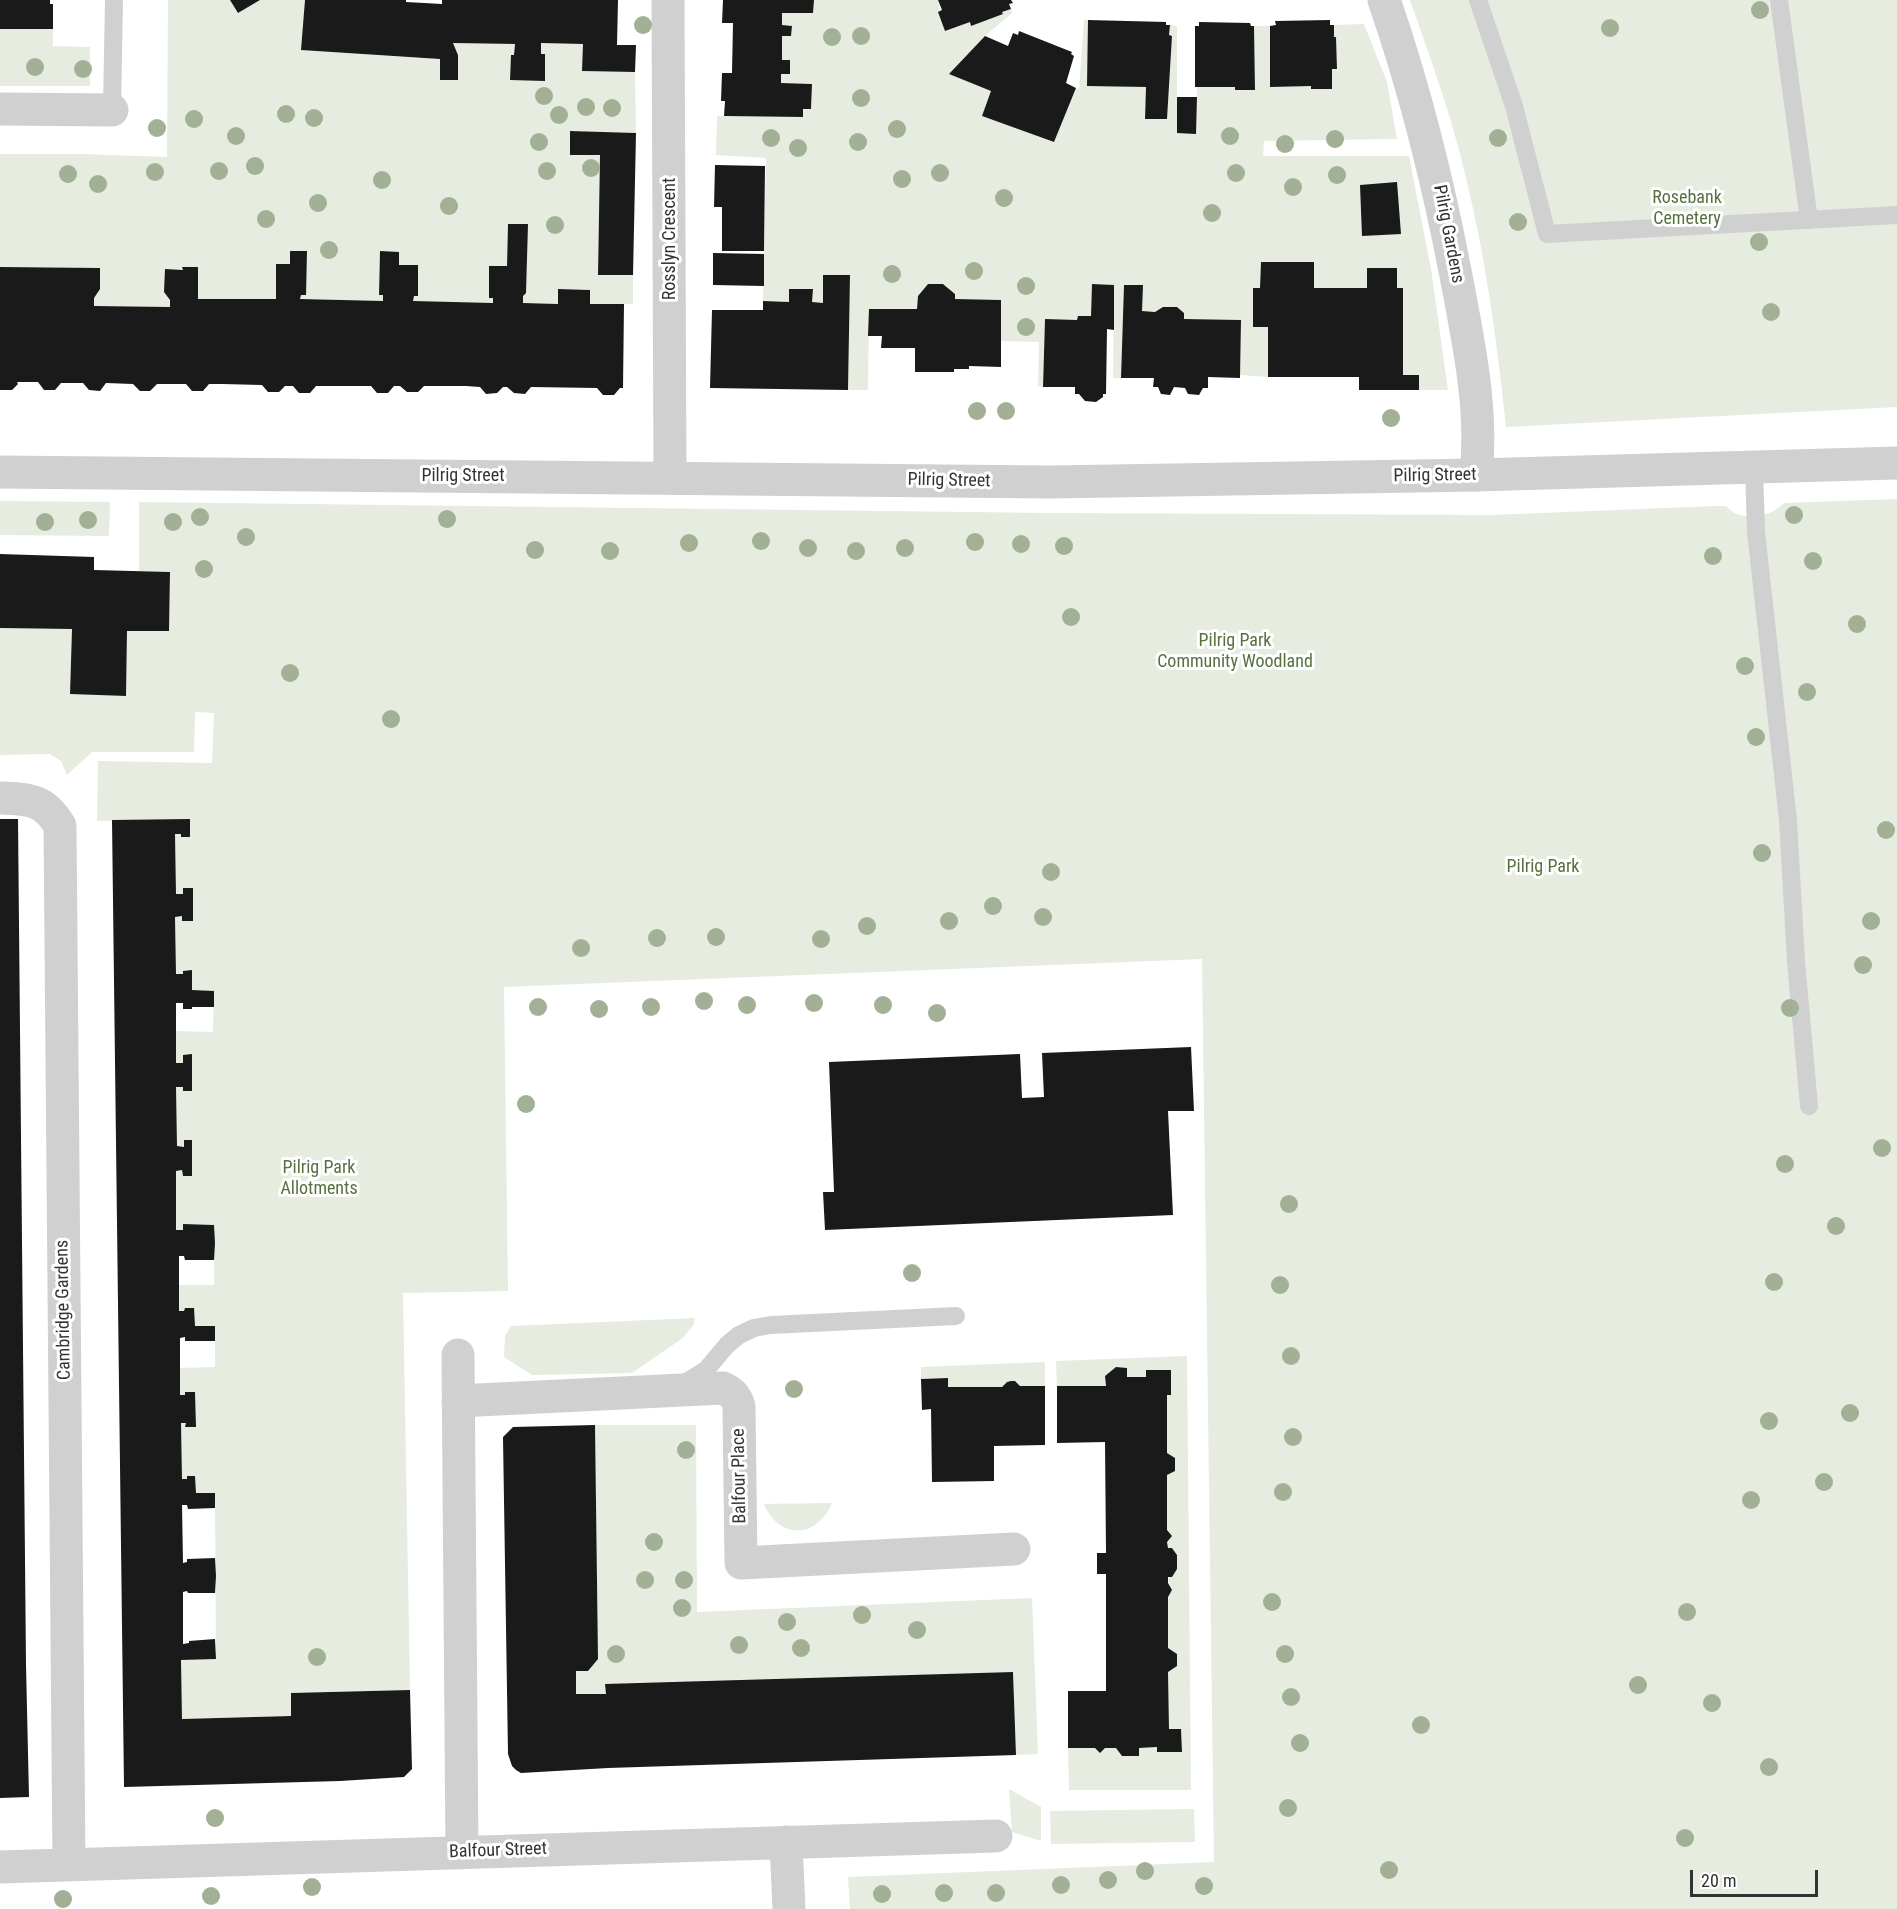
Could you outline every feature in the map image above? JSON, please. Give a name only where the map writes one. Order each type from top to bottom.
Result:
[{"type":"street","name":"Rosslyn Crescent","points":[[668,0],[670,477]]},
{"type":"street","name":"Pilrig Gardens","points":[[1384,0],[1401,47],[1434,167],[1448,235],[1473,376],[1479,445],[1476,475]]},
{"type":"street","points":[[0,109],[112,110]]},
{"type":"street","name":"Pilrig Street","points":[[0,472],[1051,482],[1476,475],[1897,463]]},
{"type":"street","name":"Cambridge Gardens","points":[[0,798],[22,799],[44,806],[52,813],[60,826],[69,1865]]},
{"type":"street","points":[[458,1355],[462,1852]]},
{"type":"street","name":"Balfour Place","points":[[458,1401],[723,1388],[731,1392],[738,1402],[741,1563],[1014,1549]]},
{"type":"street","name":"Balfour Street","points":[[0,1867],[996,1836]]},
{"type":"street","points":[[786,1842],[789,1909]]},
{"type":"lane","points":[[112,110],[114,0]]},
{"type":"lane","points":[[1478,0],[1514,106],[1547,234],[1897,215]]},
{"type":"lane","points":[[1779,0],[1809,220]]},
{"type":"lane","points":[[1754,467],[1756,532],[1788,820],[1796,961],[1809,1106]]},
{"type":"lane","points":[[663,1391],[693,1380],[706,1370],[726,1345],[739,1335],[754,1328],[771,1325],[956,1316]]},
{"type":"green space","points":[[168,0],[230,0],[238,13],[260,0],[305,0],[302,50],[440,59],[458,80],[458,55],[453,43],[515,44],[514,55],[511,55],[510,80],[545,80],[545,55],[541,54],[541,43],[583,44],[583,71],[635,72],[636,133],[571,131],[570,154],[600,155],[598,275],[633,275],[633,304],[590,304],[590,290],[559,289],[558,304],[523,303],[523,296],[526,293],[527,224],[508,224],[507,266],[493,303],[413,301],[414,296],[418,296],[418,266],[399,265],[380,251],[379,294],[383,295],[383,301],[300,299],[301,295],[306,295],[306,251],[290,251],[290,264],[276,264],[276,299],[198,299],[198,267],[183,267],[183,270],[166,269],[170,307],[94,306],[80,268],[0,267],[0,154],[167,157]]},
{"type":"green space","points":[[814,0],[938,0],[945,31],[970,22],[971,26],[1011,9],[1012,13],[985,36],[949,74],[991,91],[982,116],[1054,142],[1076,88],[1079,89],[1084,19],[1088,20],[1088,85],[1146,87],[1145,119],[1167,119],[1172,36],[1169,35],[1170,25],[1177,26],[1177,133],[1196,133],[1197,87],[1235,87],[1235,90],[1255,90],[1254,26],[1270,26],[1271,86],[1311,86],[1312,89],[1332,89],[1332,69],[1337,69],[1334,25],[1364,24],[1387,82],[1397,139],[1264,141],[1263,156],[1409,156],[1431,269],[1448,390],[1419,390],[1403,375],[1403,289],[1397,288],[1397,268],[1367,268],[1367,288],[1314,288],[1313,262],[1261,262],[1260,288],[1253,288],[1253,326],[1268,327],[1268,377],[1240,375],[1241,320],[1184,319],[1184,313],[1177,307],[1155,312],[1142,311],[1142,285],[1124,285],[1121,378],[1113,378],[1114,285],[1092,284],[1091,316],[1077,320],[1045,320],[1043,387],[1038,386],[1039,342],[1001,341],[1001,300],[955,299],[955,294],[944,284],[928,284],[918,296],[917,309],[869,309],[868,390],[848,390],[850,276],[823,275],[823,303],[812,302],[812,289],[790,289],[789,302],[763,301],[766,158],[716,155],[717,116],[803,117],[803,110],[811,109],[812,84],[781,83],[781,74],[790,74],[790,61],[782,60],[782,36],[791,36],[792,26],[782,25],[782,13],[813,13]]},
{"type":"green space","name":"Rosebank Cemetery","points":[[1410,0],[1897,0],[1897,407],[1506,427],[1493,318],[1481,246],[1465,174],[1451,121]]},
{"type":"green space","points":[[0,29],[53,29],[53,46],[90,47],[90,86],[0,86]]},
{"type":"green space","name":"Pilrig Park","points":[[1897,499],[1897,1909],[850,1909],[848,1877],[1214,1862],[1202,959],[504,987],[508,1291],[403,1293],[410,1690],[291,1693],[291,1716],[182,1719],[181,1660],[216,1659],[215,1493],[196,1493],[195,1476],[182,1479],[181,1423],[186,1423],[186,1426],[196,1426],[195,1392],[180,1395],[180,1368],[215,1367],[215,1326],[194,1326],[194,1308],[179,1311],[179,1285],[214,1285],[214,1225],[183,1224],[183,1230],[176,1230],[176,1171],[182,1170],[183,1176],[192,1176],[192,1140],[184,1140],[184,1147],[177,1146],[176,1087],[183,1087],[183,1091],[192,1091],[192,1055],[183,1055],[183,1063],[176,1063],[176,1031],[213,1032],[214,992],[192,990],[192,970],[176,974],[175,917],[182,916],[183,921],[193,921],[192,888],[183,888],[183,894],[176,894],[175,834],[189,837],[190,820],[97,821],[98,761],[212,763],[214,713],[195,712],[194,752],[92,752],[67,775],[61,761],[50,754],[0,755],[0,628],[72,629],[70,694],[126,696],[127,631],[169,631],[170,572],[139,571],[139,502],[1050,513],[1491,515],[1726,506],[1739,515],[1755,516],[1771,512],[1784,503]]},
{"type":"green space","points":[[0,501],[110,502],[109,536],[0,535]]},
{"type":"green space","points":[[695,1318],[694,1324],[683,1338],[632,1373],[532,1375],[504,1357],[505,1336],[511,1326]]},
{"type":"green space","points":[[1187,1356],[1191,1790],[1069,1790],[1068,1748],[1095,1748],[1100,1753],[1105,1748],[1116,1748],[1122,1756],[1139,1756],[1139,1748],[1157,1747],[1157,1752],[1182,1752],[1181,1729],[1169,1729],[1168,1672],[1177,1666],[1168,1648],[1168,1597],[1172,1590],[1169,1577],[1177,1555],[1172,1548],[1168,1548],[1167,1542],[1172,1536],[1167,1530],[1167,1475],[1175,1470],[1175,1459],[1167,1453],[1167,1395],[1171,1395],[1171,1370],[1146,1370],[1146,1377],[1127,1377],[1127,1368],[1116,1367],[1105,1376],[1106,1386],[1057,1386],[1056,1361]]},
{"type":"green space","points":[[1045,1362],[1045,1386],[1020,1386],[1015,1381],[1007,1382],[1002,1387],[948,1387],[948,1378],[921,1379],[921,1367]]},
{"type":"green space","points":[[595,1425],[696,1425],[697,1612],[1032,1598],[1038,1754],[1016,1755],[1013,1672],[605,1685],[606,1694],[576,1694],[576,1671],[588,1671],[598,1659]]},
{"type":"green space","points":[[832,1503],[817,1523],[808,1529],[798,1530],[788,1529],[779,1524],[764,1504]]},
{"type":"green space","points":[[1009,1789],[1041,1807],[1041,1841],[1012,1832]]},
{"type":"green space","points":[[1194,1809],[1195,1842],[1051,1844],[1050,1811]]},
{"type":"building","points":[[0,0],[50,0],[50,4],[53,4],[53,29],[0,29]]},
{"type":"building","points":[[230,0],[260,0],[238,13]]},
{"type":"building","points":[[305,0],[406,0],[406,2],[442,4],[442,0],[618,0],[617,45],[636,45],[635,72],[582,71],[583,44],[541,43],[541,54],[545,54],[545,81],[510,80],[511,55],[514,55],[515,44],[453,43],[458,55],[458,80],[440,80],[440,59],[301,50]]},
{"type":"building","points":[[723,0],[814,0],[813,13],[782,13],[782,25],[792,26],[791,36],[782,36],[782,60],[790,60],[790,74],[781,74],[781,83],[812,84],[811,109],[803,109],[803,117],[724,116],[725,101],[721,101],[722,73],[732,73],[733,23],[722,23]]},
{"type":"building","points":[[938,0],[1011,0],[1013,3],[1009,4],[1011,9],[1002,12],[1003,14],[971,26],[970,22],[945,31],[938,12],[942,10]]},
{"type":"building","points":[[1088,20],[1166,22],[1166,25],[1170,25],[1169,35],[1172,36],[1167,119],[1145,119],[1146,87],[1087,86]]},
{"type":"building","points":[[1330,20],[1330,25],[1334,25],[1334,37],[1336,37],[1337,69],[1332,69],[1332,89],[1311,89],[1311,86],[1270,87],[1270,26],[1276,25],[1275,21]]},
{"type":"building","points":[[1199,22],[1250,23],[1254,26],[1255,90],[1235,90],[1235,87],[1195,87],[1195,26],[1199,26]]},
{"type":"building","points":[[1019,31],[1072,52],[1074,56],[1066,83],[1076,88],[1054,142],[982,116],[991,91],[949,74],[985,36],[1008,46],[1013,33],[1018,35]]},
{"type":"building","points":[[1177,97],[1197,97],[1196,134],[1177,133]]},
{"type":"building","points":[[570,131],[636,133],[633,275],[598,275],[600,155],[570,155]]},
{"type":"building","points":[[715,165],[765,166],[764,251],[722,251],[722,207],[714,207]]},
{"type":"building","points":[[1397,182],[1401,234],[1362,236],[1360,185]]},
{"type":"building","points":[[508,224],[528,224],[526,293],[523,296],[523,303],[558,304],[558,289],[590,290],[590,304],[624,304],[623,388],[620,388],[614,395],[603,395],[597,388],[531,387],[525,394],[514,393],[507,387],[503,387],[497,393],[486,394],[480,387],[466,386],[424,386],[418,392],[407,392],[400,386],[394,386],[388,393],[377,393],[371,386],[316,386],[310,393],[299,393],[293,386],[285,386],[279,392],[268,392],[262,385],[209,384],[203,391],[192,391],[186,384],[157,384],[150,391],[140,391],[133,384],[106,383],[100,391],[89,390],[83,383],[61,383],[55,390],[44,390],[38,382],[17,382],[18,384],[12,390],[0,390],[0,267],[100,268],[100,289],[94,298],[94,306],[170,307],[170,300],[164,292],[165,269],[183,270],[182,267],[198,267],[198,299],[276,299],[276,264],[290,264],[290,251],[307,251],[306,295],[301,295],[300,299],[383,301],[383,295],[379,295],[380,251],[399,252],[399,265],[418,265],[418,296],[414,296],[413,301],[493,303],[493,298],[489,298],[489,266],[507,266]]},
{"type":"building","points":[[713,253],[764,254],[764,286],[713,285]]},
{"type":"building","points":[[1261,262],[1314,262],[1314,288],[1367,288],[1367,268],[1397,268],[1397,288],[1403,288],[1403,375],[1419,375],[1419,390],[1359,390],[1359,377],[1268,377],[1268,327],[1253,327],[1253,288],[1260,288]]},
{"type":"building","points":[[823,275],[850,275],[848,390],[710,388],[712,310],[763,310],[763,301],[789,302],[789,289],[813,289],[812,302],[823,303]]},
{"type":"building","points":[[928,284],[943,284],[955,294],[955,299],[1001,300],[1001,367],[969,366],[969,369],[954,369],[954,372],[915,372],[915,348],[881,348],[882,336],[868,336],[869,309],[917,309],[918,296]]},
{"type":"building","points":[[1092,284],[1114,285],[1114,330],[1107,329],[1106,394],[1103,394],[1103,397],[1096,402],[1085,401],[1079,394],[1075,394],[1075,387],[1043,387],[1045,319],[1077,320],[1078,316],[1091,316]]},
{"type":"building","points":[[1124,285],[1143,285],[1142,311],[1155,312],[1163,307],[1177,307],[1184,313],[1184,319],[1241,320],[1240,378],[1208,377],[1208,388],[1203,388],[1199,395],[1188,394],[1185,388],[1174,387],[1170,395],[1161,394],[1158,387],[1153,387],[1154,378],[1121,378]]},
{"type":"building","points":[[0,554],[94,557],[94,570],[170,572],[169,631],[127,631],[126,696],[70,694],[72,629],[0,628]]},
{"type":"building","points":[[0,819],[18,819],[29,1797],[0,1798]]},
{"type":"building","points":[[190,819],[190,837],[175,834],[176,894],[183,894],[183,888],[193,888],[193,921],[182,921],[182,916],[175,917],[176,974],[192,970],[192,990],[214,991],[214,1007],[183,1009],[183,1003],[176,1003],[176,1063],[183,1063],[183,1055],[192,1054],[192,1091],[183,1091],[183,1087],[176,1087],[177,1146],[184,1147],[184,1140],[192,1140],[192,1176],[183,1176],[182,1170],[176,1171],[176,1230],[183,1230],[183,1224],[214,1225],[215,1243],[214,1260],[185,1260],[184,1256],[179,1256],[179,1311],[194,1308],[195,1326],[215,1326],[215,1341],[185,1341],[185,1337],[180,1338],[180,1395],[185,1395],[185,1392],[195,1392],[196,1427],[185,1427],[186,1423],[181,1423],[182,1479],[195,1476],[196,1493],[215,1493],[215,1508],[188,1509],[187,1505],[182,1505],[183,1563],[187,1562],[187,1559],[215,1558],[216,1576],[215,1593],[183,1592],[183,1644],[189,1641],[215,1639],[216,1659],[181,1660],[182,1719],[291,1716],[291,1693],[410,1690],[412,1769],[404,1777],[124,1787],[112,820]]},
{"type":"building","points":[[1191,1047],[1194,1111],[1168,1111],[1173,1215],[825,1230],[823,1192],[834,1192],[829,1062],[1020,1054],[1022,1098],[1044,1097],[1042,1053]]},
{"type":"building","points":[[1116,1367],[1127,1368],[1127,1377],[1146,1377],[1146,1370],[1171,1370],[1171,1395],[1167,1395],[1167,1453],[1175,1458],[1175,1471],[1167,1475],[1167,1530],[1172,1536],[1167,1542],[1168,1548],[1172,1548],[1177,1555],[1177,1569],[1172,1577],[1168,1577],[1172,1590],[1168,1597],[1168,1648],[1177,1654],[1177,1666],[1168,1672],[1169,1729],[1181,1729],[1182,1752],[1157,1752],[1157,1747],[1139,1748],[1139,1756],[1122,1756],[1116,1748],[1105,1748],[1100,1753],[1095,1748],[1068,1748],[1068,1691],[1106,1691],[1106,1574],[1097,1574],[1097,1553],[1106,1553],[1105,1442],[1057,1443],[1057,1386],[1106,1386],[1105,1376]]},
{"type":"building","points":[[948,1378],[948,1387],[1002,1387],[1011,1381],[1015,1381],[1020,1386],[1045,1386],[1045,1445],[994,1446],[994,1481],[932,1482],[931,1409],[922,1410],[921,1379]]},
{"type":"building","points":[[595,1425],[598,1659],[588,1671],[576,1671],[576,1694],[606,1694],[605,1684],[1013,1672],[1016,1755],[608,1768],[521,1773],[516,1770],[508,1754],[503,1437],[513,1427]]},
{"type":"park label","name":"Pilrig Park Community Woodland","points":[[1235,651]]},
{"type":"park label","name":"Pilrig Park Allotments","points":[[319,1178]]}]
